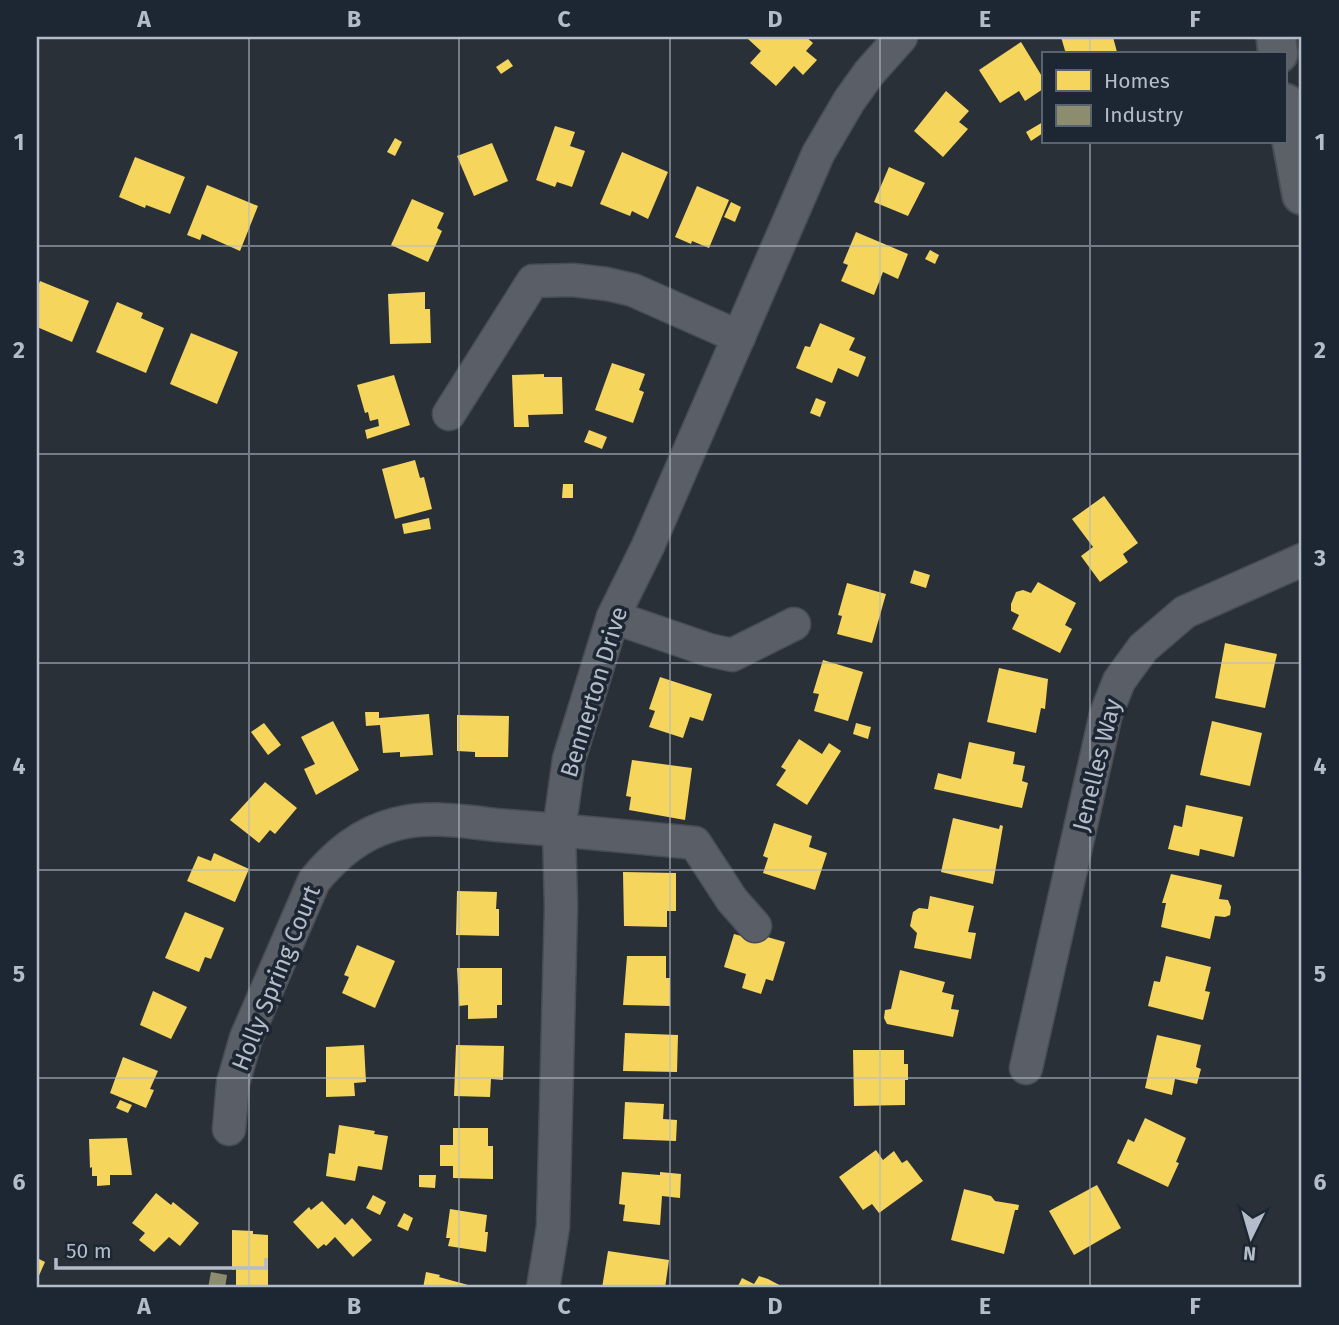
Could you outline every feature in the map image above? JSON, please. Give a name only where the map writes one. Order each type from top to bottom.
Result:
[{"type":"main road","points":[[1286,108],[1302,195]]},
{"type":"street","name":"Bennerton Drive","points":[[543,1288],[553,1214],[561,906],[559,830],[569,759],[613,617],[648,546],[818,154],[849,101],[869,73],[901,37]]},
{"type":"street","points":[[449,414],[533,281],[573,280],[633,290],[739,337]]},
{"type":"street","name":"Jenelles Way","points":[[1026,1068],[1106,715],[1119,681],[1143,648],[1185,612],[1302,560]]},
{"type":"street","points":[[613,617],[709,650],[732,654],[794,624]]},
{"type":"street","name":"Holly Spring Court","points":[[229,1129],[233,1083],[246,1038],[303,901],[314,881],[331,860],[355,840],[396,823],[447,820],[695,842],[732,900],[755,926]]},
{"type":"building: Homes","points":[[806,37],[813,43],[806,51],[817,60],[803,75],[794,66],[776,86],[750,63],[761,51],[748,39]]},
{"type":"building: Homes","points":[[1061,37],[1113,37],[1117,52],[1065,52]]},
{"type":"building: Homes","points":[[1021,42],[1042,76],[1042,90],[1025,101],[1019,91],[1000,103],[979,70]]},
{"type":"building: Homes","points":[[508,59],[513,66],[501,74],[496,67]]},
{"type":"building: Homes","points":[[946,91],[969,111],[959,122],[968,129],[943,157],[914,131]]},
{"type":"building: Homes","points":[[1042,123],[1042,134],[1031,141],[1026,132]]},
{"type":"building: Homes","points":[[555,126],[575,132],[570,146],[585,151],[572,187],[557,182],[555,187],[536,180]]},
{"type":"building: Homes","points":[[395,138],[402,142],[395,156],[387,152]]},
{"type":"building: Homes","points":[[492,143],[508,181],[474,196],[457,156]]},
{"type":"building: Homes","points":[[622,152],[668,172],[648,219],[632,211],[630,216],[600,204]]},
{"type":"building: Homes","points":[[135,157],[185,177],[170,214],[146,205],[145,208],[119,197]]},
{"type":"building: Homes","points":[[889,167],[925,183],[908,216],[874,202]]},
{"type":"building: Homes","points":[[207,185],[258,206],[240,251],[202,234],[200,240],[187,235]]},
{"type":"building: Homes","points":[[697,186],[729,200],[709,248],[675,237]]},
{"type":"building: Homes","points":[[412,199],[444,213],[437,228],[442,231],[428,262],[391,245]]},
{"type":"building: Homes","points":[[731,202],[741,207],[735,222],[724,217]]},
{"type":"building: Homes","points":[[856,232],[908,254],[898,279],[883,272],[874,295],[841,281],[848,265],[843,263]]},
{"type":"building: Homes","points":[[930,250],[939,255],[935,264],[925,259]]},
{"type":"building: Homes","points":[[40,281],[89,301],[72,342],[37,327],[37,289]]},
{"type":"building: Homes","points":[[425,292],[425,309],[430,309],[431,343],[390,344],[388,294]]},
{"type":"building: Homes","points":[[117,302],[143,313],[141,318],[164,328],[146,373],[96,352]]},
{"type":"building: Homes","points":[[820,323],[855,338],[849,350],[866,357],[858,377],[838,368],[832,383],[796,368],[805,346],[810,347]]},
{"type":"building: Homes","points":[[191,333],[238,352],[217,404],[170,384]]},
{"type":"building: Homes","points":[[612,363],[645,374],[639,390],[644,392],[633,423],[595,410]]},
{"type":"building: Homes","points":[[544,374],[544,377],[562,377],[563,414],[528,415],[529,427],[514,427],[512,375]]},
{"type":"building: Homes","points":[[394,375],[410,425],[367,439],[365,430],[379,426],[378,419],[370,421],[368,412],[365,413],[357,385]]},
{"type":"building: Homes","points":[[816,398],[826,402],[820,417],[810,413]]},
{"type":"building: Homes","points":[[589,430],[607,437],[602,449],[584,442]]},
{"type":"building: Homes","points":[[415,460],[420,478],[424,477],[432,509],[395,519],[382,469]]},
{"type":"building: Homes","points":[[563,484],[573,484],[573,498],[562,498]]},
{"type":"building: Homes","points":[[1104,496],[1138,543],[1123,554],[1128,562],[1100,582],[1081,556],[1093,547],[1072,519]]},
{"type":"building: Homes","points":[[429,518],[431,529],[404,534],[402,524]]},
{"type":"building: Homes","points":[[914,570],[930,575],[926,588],[910,583]]},
{"type":"building: Homes","points":[[1038,582],[1076,603],[1065,625],[1072,629],[1060,653],[1012,629],[1019,615],[1011,611],[1016,592],[1023,590],[1031,593]]},
{"type":"building: Homes","points":[[847,583],[886,594],[872,643],[837,634],[842,616],[838,615]]},
{"type":"building: Homes","points":[[1225,643],[1277,654],[1265,708],[1215,698]]},
{"type":"building: Homes","points":[[823,660],[863,672],[848,721],[814,711],[819,694],[813,693]]},
{"type":"building: Homes","points":[[999,668],[1048,679],[1045,709],[1041,708],[1036,733],[987,722]]},
{"type":"building: Homes","points":[[660,677],[712,694],[703,721],[690,717],[683,738],[649,727],[655,711],[649,709]]},
{"type":"building: Homes","points":[[365,712],[379,712],[379,718],[429,714],[433,755],[400,757],[400,752],[383,753],[380,725],[366,726]]},
{"type":"building: Homes","points":[[457,715],[509,716],[508,757],[475,757],[475,752],[457,751]]},
{"type":"building: Homes","points":[[333,721],[359,770],[316,795],[304,769],[315,764],[301,737]]},
{"type":"building: Homes","points":[[1212,721],[1262,733],[1250,786],[1200,775]]},
{"type":"building: Homes","points":[[264,723],[281,745],[268,755],[251,732]]},
{"type":"building: Homes","points":[[856,723],[871,727],[868,739],[853,734]]},
{"type":"building: Homes","points":[[799,739],[822,754],[829,743],[841,751],[807,805],[776,785],[786,770],[781,767]]},
{"type":"building: Homes","points":[[969,742],[1015,752],[1013,764],[1025,766],[1022,781],[1028,783],[1022,808],[934,789],[938,773],[961,779]]},
{"type":"building: Homes","points":[[632,760],[692,768],[685,820],[629,810],[631,797],[626,796]]},
{"type":"building: Homes","points":[[265,782],[297,808],[275,834],[270,830],[259,843],[230,820]]},
{"type":"building: Homes","points":[[1186,805],[1243,817],[1234,857],[1200,849],[1199,856],[1168,849],[1174,825],[1182,827]]},
{"type":"building: Homes","points":[[953,818],[999,829],[1000,825],[1003,826],[993,884],[941,872]]},
{"type":"building: Homes","points":[[774,823],[812,836],[809,847],[827,853],[815,890],[763,873],[768,858],[763,856]]},
{"type":"building: Homes","points":[[214,853],[249,869],[235,902],[187,881],[198,856],[211,861]]},
{"type":"building: Homes","points":[[623,872],[676,873],[676,911],[667,911],[667,927],[624,926]]},
{"type":"building: Homes","points":[[1171,874],[1222,885],[1219,899],[1228,900],[1230,915],[1215,916],[1210,939],[1161,927],[1166,903],[1162,903]]},
{"type":"building: Homes","points":[[457,891],[497,892],[499,936],[456,935]]},
{"type":"building: Homes","points":[[930,896],[974,906],[968,932],[976,933],[971,959],[914,948],[917,933],[910,926],[913,912],[919,908],[928,909]]},
{"type":"building: Homes","points":[[185,912],[224,928],[211,959],[205,957],[199,972],[165,958]]},
{"type":"building: Homes","points":[[753,933],[785,942],[773,981],[766,979],[761,994],[742,988],[746,974],[724,967],[734,934],[752,939]]},
{"type":"building: Homes","points":[[357,945],[395,961],[375,1008],[342,993],[349,977],[344,975]]},
{"type":"building: Homes","points":[[627,956],[666,956],[666,978],[670,978],[670,1006],[623,1005]]},
{"type":"building: Homes","points":[[1166,956],[1211,967],[1205,991],[1210,992],[1203,1020],[1148,1006],[1154,981],[1160,982]]},
{"type":"building: Homes","points":[[457,968],[502,968],[502,1005],[497,1005],[497,1018],[468,1019],[468,1005],[459,1006]]},
{"type":"building: Homes","points":[[900,970],[945,982],[942,992],[954,995],[951,1009],[959,1010],[953,1037],[887,1024],[884,1018],[885,1010],[891,1009]]},
{"type":"building: Homes","points":[[153,991],[187,1007],[171,1039],[140,1025]]},
{"type":"building: Homes","points":[[625,1033],[678,1035],[677,1072],[623,1071]]},
{"type":"building: Homes","points":[[1157,1035],[1201,1045],[1196,1067],[1201,1069],[1197,1084],[1175,1079],[1172,1095],[1145,1088]]},
{"type":"building: Homes","points":[[364,1045],[366,1082],[354,1083],[355,1096],[326,1097],[326,1047]]},
{"type":"building: Homes","points":[[456,1045],[504,1046],[503,1080],[491,1079],[490,1097],[454,1096]]},
{"type":"building: Homes","points":[[853,1050],[904,1050],[904,1064],[908,1064],[905,1105],[854,1106]]},
{"type":"building: Homes","points":[[123,1057],[158,1071],[146,1108],[110,1093]]},
{"type":"building: Homes","points":[[120,1100],[132,1105],[128,1113],[116,1108]]},
{"type":"building: Homes","points":[[625,1102],[664,1104],[663,1119],[677,1120],[676,1141],[623,1139]]},
{"type":"building: Homes","points":[[1145,1118],[1186,1138],[1168,1187],[1117,1163],[1128,1139],[1134,1142]]},
{"type":"building: Homes","points":[[339,1125],[388,1136],[382,1170],[358,1166],[355,1181],[326,1176],[329,1153],[335,1154]]},
{"type":"building: Homes","points":[[453,1128],[488,1128],[488,1146],[493,1146],[493,1179],[453,1178],[453,1166],[440,1166],[440,1145],[453,1145]]},
{"type":"building: Homes","points":[[127,1138],[132,1175],[110,1175],[110,1185],[97,1186],[97,1176],[92,1176],[92,1167],[90,1168],[89,1139]]},
{"type":"building: Homes","points":[[876,1150],[883,1160],[894,1151],[902,1163],[907,1160],[923,1181],[879,1213],[872,1204],[863,1210],[839,1177]]},
{"type":"building: Homes","points":[[622,1172],[681,1174],[680,1198],[662,1196],[660,1225],[623,1221],[625,1205],[619,1204]]},
{"type":"building: Homes","points":[[419,1175],[436,1175],[435,1188],[419,1187]]},
{"type":"building: Homes","points":[[1097,1185],[1121,1228],[1074,1255],[1049,1211]]},
{"type":"building: Homes","points":[[964,1189],[991,1196],[995,1201],[1019,1205],[1018,1210],[1015,1210],[1004,1254],[951,1240]]},
{"type":"building: Homes","points":[[156,1193],[171,1205],[173,1202],[199,1223],[180,1246],[169,1237],[154,1252],[139,1240],[145,1233],[132,1223]]},
{"type":"building: Homes","points":[[373,1195],[386,1202],[380,1215],[366,1208]]},
{"type":"building: Homes","points":[[322,1201],[345,1225],[352,1218],[372,1240],[353,1257],[335,1237],[326,1246],[324,1244],[318,1249],[293,1222],[309,1207],[311,1210]]},
{"type":"building: Homes","points":[[450,1209],[487,1215],[486,1252],[448,1246],[450,1238],[446,1238]]},
{"type":"building: Homes","points":[[404,1213],[413,1218],[408,1231],[397,1226]]},
{"type":"building: Homes","points":[[232,1230],[268,1235],[268,1288],[236,1288],[236,1269],[232,1270]]},
{"type":"building: Homes","points":[[608,1251],[669,1260],[665,1288],[602,1288]]},
{"type":"building: Homes","points":[[37,1258],[45,1262],[37,1280]]},
{"type":"building: Homes","points":[[426,1272],[440,1275],[439,1277],[479,1288],[423,1288]]},
{"type":"building: Homes","points":[[759,1276],[785,1288],[737,1288],[742,1278],[754,1284]]},
{"type":"building: Industry","points":[[211,1272],[227,1275],[225,1288],[208,1288]]}]
